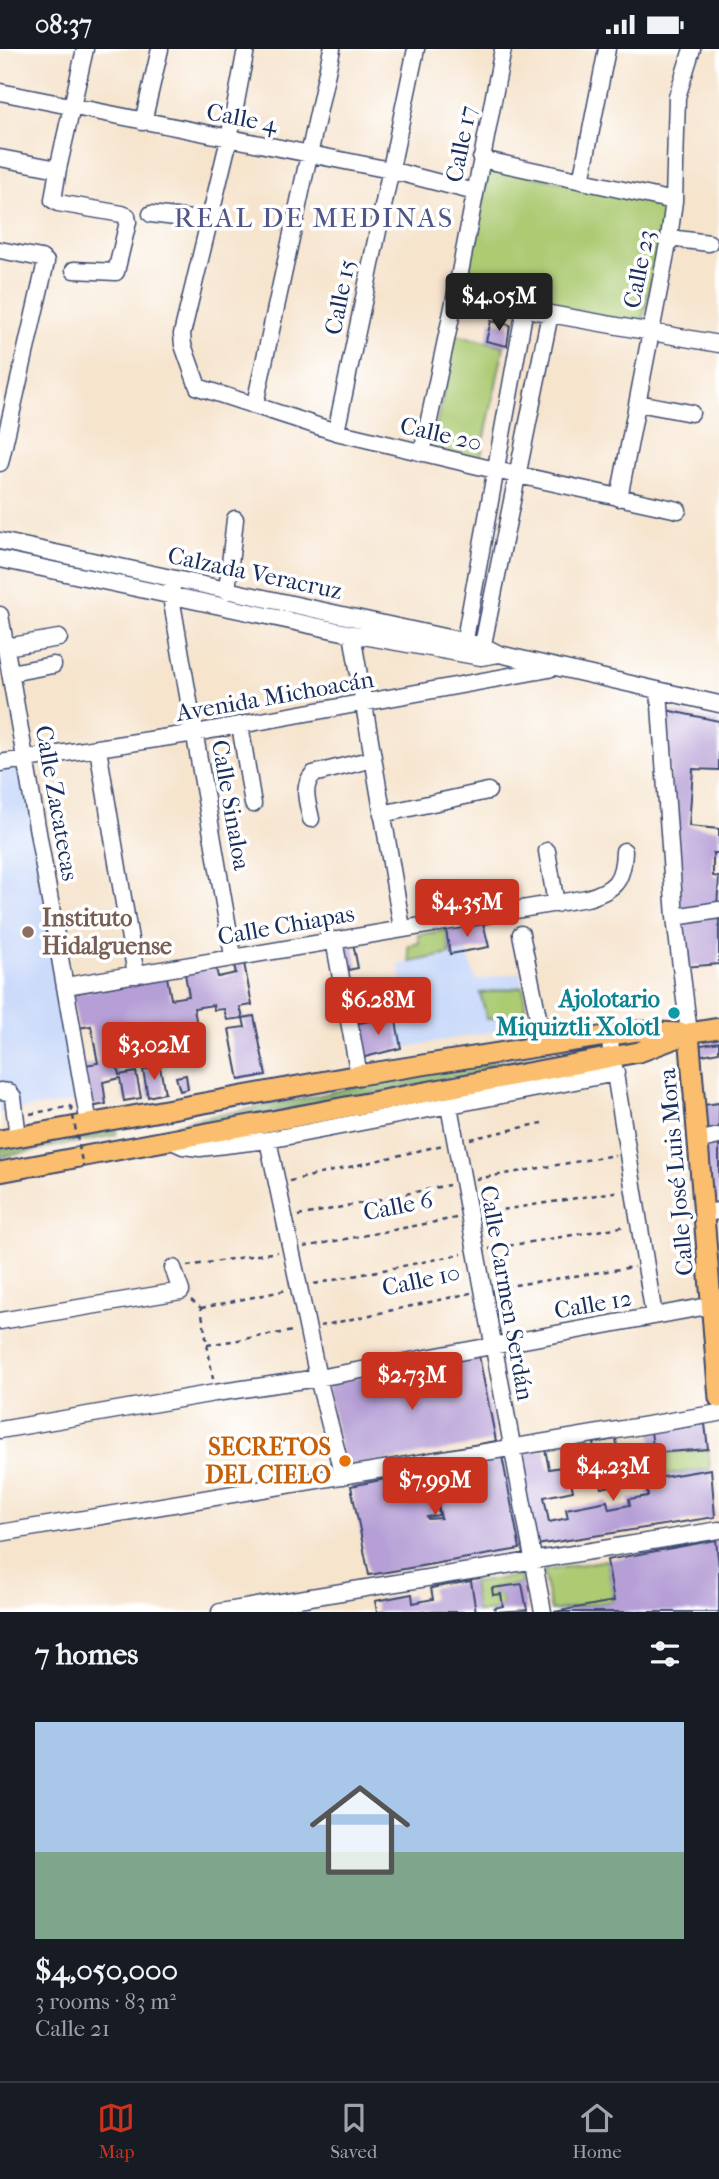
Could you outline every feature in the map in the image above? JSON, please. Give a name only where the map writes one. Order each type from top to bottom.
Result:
[{"type":"main road","points":[[0,1173],[614,1065],[639,1052],[689,1033],[719,1028]]},
{"type":"main road","points":[[9,1138],[359,1075],[637,1031],[689,1033]]},
{"type":"main road","name":"Calle José Luis Mora","points":[[689,1033],[697,1141],[712,1212],[719,1398]]},
{"type":"main road","points":[[172,1141],[167,1135],[166,1127],[174,1117],[288,1096],[336,1079]]},
{"type":"main road","points":[[0,1166],[123,1139],[127,1135],[125,1125],[112,1119]]},
{"type":"street","points":[[74,270],[116,272],[128,222],[127,216],[53,200],[85,49]]},
{"type":"street","points":[[143,122],[160,49]]},
{"type":"street","points":[[151,214],[207,221],[229,139],[246,49]]},
{"type":"street","points":[[254,404],[332,49]]},
{"type":"street","name":"Calle 15","points":[[336,432],[416,49]]},
{"type":"street","name":"Calle 17","points":[[422,453],[503,49]]},
{"type":"street","points":[[580,181],[607,49]]},
{"type":"street","name":"Calle 23","points":[[619,498],[669,238],[674,201],[677,97],[692,49]]},
{"type":"street","name":"Calle 4","points":[[0,92],[390,170],[475,192]]},
{"type":"street","points":[[0,158],[58,169]]},
{"type":"street","points":[[481,159],[674,201]]},
{"type":"street","name":"Calle 20","points":[[207,221],[182,334],[183,345],[198,387],[336,432],[678,510]]},
{"type":"street","points":[[669,238],[709,243]]},
{"type":"street","points":[[0,250],[41,258],[46,262],[0,463]]},
{"type":"street","points":[[456,293],[550,314],[719,345]]},
{"type":"street","points":[[463,647],[524,308]]},
{"type":"street","points":[[482,651],[550,314]]},
{"type":"street","points":[[638,403],[691,414]]},
{"type":"street","points":[[227,591],[235,519]]},
{"type":"street","name":"Calzada Veracruz","points":[[0,541],[719,704]]},
{"type":"street","name":"Calzada Veracruz","points":[[0,559],[352,634],[463,647]]},
{"type":"street","name":"Calle Sinaloa","points":[[173,579],[171,597],[233,956]]},
{"type":"street","name":"Calle Zacatecas","points":[[0,615],[89,1123]]},
{"type":"street","points":[[352,634],[402,928]]},
{"type":"street","points":[[6,647],[59,638]]},
{"type":"street","points":[[10,673],[53,665]]},
{"type":"street","name":"Avenida Michoacán","points":[[0,763],[195,733],[557,667]]},
{"type":"street","name":"Calle José Luis Mora","points":[[659,691],[675,916],[689,1033]]},
{"type":"street","points":[[240,725],[253,804]]},
{"type":"street","points":[[98,749],[136,975]]},
{"type":"street","points":[[311,819],[306,790],[307,782],[313,774],[373,759]]},
{"type":"street","points":[[382,814],[488,791]]},
{"type":"street","points":[[547,851],[556,904]]},
{"type":"street","name":"Calle Chiapas","points":[[66,986],[603,894],[614,886],[622,871],[624,851]]},
{"type":"street","points":[[675,916],[719,910]]},
{"type":"street","points":[[521,934],[544,1046]]},
{"type":"street","points":[[334,940],[359,1075]]},
{"type":"street","points":[[609,1036],[654,1316]]},
{"type":"street","points":[[172,1141],[183,1146],[200,1148],[268,1140],[449,1107],[614,1065]]},
{"type":"street","points":[[0,1091],[9,1092],[13,1097],[9,1138]]},
{"type":"street","name":"Calle Carmen Serdán","points":[[449,1107],[543,1612]]},
{"type":"street","points":[[697,1141],[719,1136]]},
{"type":"street","points":[[268,1140],[318,1378],[343,1476]]},
{"type":"street","points":[[0,1321],[181,1290],[173,1268]]},
{"type":"street","name":"Calle 12","points":[[0,1430],[318,1378],[715,1305]]},
{"type":"street","points":[[0,1533],[719,1413]]},
{"type":"street","points":[[220,1612],[719,1530]]},
{"type":"path","points":[[26,1115],[71,1106],[83,1167]]},
{"type":"path","points":[[277,1184],[542,1123]]},
{"type":"path","name":"Calle 6","points":[[173,1268],[291,1250],[469,1215],[633,1189]]},
{"type":"path","points":[[201,1308],[475,1251],[639,1224]]},
{"type":"path","name":"Calle 10","points":[[207,1345],[308,1328],[482,1290],[645,1265]]},
{"type":"path","points":[[181,1290],[201,1308],[215,1393]]},
{"type":"shaded area","name":"Instituto Hidalguense","points":[[26,760],[84,1100],[0,1113],[0,765]]},
{"type":"shaded area","points":[[467,952],[476,980],[520,972],[523,987],[480,993],[487,1019],[526,1012],[529,1025],[401,1048],[395,1016],[409,1013],[398,964]]},
{"type":"green space","points":[[494,168],[663,203],[668,210],[643,319],[637,324],[468,289],[465,283],[488,172]]},
{"type":"green space","points":[[456,335],[504,346],[480,460],[431,450]]},
{"type":"green space","points":[[446,930],[450,954],[410,962],[408,946],[419,943],[418,935]]},
{"type":"green space","points":[[523,987],[526,1012],[487,1019],[480,993]]},
{"type":"green space","points":[[565,1053],[566,1058],[177,1128],[177,1124],[191,1120],[307,1098],[395,1077]]},
{"type":"green space","points":[[117,1130],[116,1135],[0,1157],[0,1149]]},
{"type":"green space","points":[[708,1449],[710,1469],[664,1475],[661,1453]]},
{"type":"green space","points":[[607,1560],[614,1601],[551,1611],[543,1571]]},
{"type":"green space","points":[[520,1576],[522,1584],[492,1588],[493,1595],[501,1594],[503,1606],[495,1608],[495,1612],[476,1612],[472,1583]]},
{"type":"building","points":[[491,321],[510,325],[507,346],[486,341]]},
{"type":"building","points":[[666,710],[719,721],[719,770],[693,769],[689,826],[719,829],[719,853],[713,853],[713,876],[719,877],[717,907],[678,913]]},
{"type":"building","points":[[719,915],[719,964],[685,967],[681,918]]},
{"type":"building","points":[[483,923],[489,947],[450,954],[446,930]]},
{"type":"building","points":[[353,943],[358,968],[343,971],[339,947]]},
{"type":"building","points":[[244,963],[252,1005],[240,1007],[243,1018],[227,1020],[224,1009],[214,1010],[213,1005],[194,1008],[199,1038],[179,1041],[180,1047],[166,1049],[166,1054],[158,1056],[160,1064],[150,1065],[148,1057],[139,1058],[135,1034],[112,1038],[119,1075],[136,1072],[141,1098],[124,1101],[120,1078],[103,1082],[106,1104],[91,1107],[84,1065],[98,1063],[91,1026],[78,1028],[72,994],[167,977],[171,999],[189,996],[185,974],[216,968],[218,977],[236,973],[234,965]]},
{"type":"building","points":[[254,1016],[266,1075],[239,1080],[229,1029],[245,1027],[243,1018]]},
{"type":"building","points":[[395,1016],[401,1048],[361,1058],[354,1024]]},
{"type":"building","points":[[719,1042],[719,1052],[691,1057],[690,1047]]},
{"type":"building","points":[[160,1067],[165,1093],[148,1097],[143,1070]]},
{"type":"building","points":[[186,1075],[188,1089],[180,1091],[176,1077]]},
{"type":"building","points":[[719,1103],[719,1128],[700,1131],[697,1106]]},
{"type":"building","points":[[719,1142],[719,1202],[706,1204],[699,1146]]},
{"type":"building","points":[[479,1356],[496,1441],[344,1468],[327,1383]]},
{"type":"building","points":[[705,1424],[708,1449],[654,1453],[651,1432]]},
{"type":"building","points":[[616,1439],[618,1452],[610,1454],[616,1485],[601,1488],[593,1443]]},
{"type":"building","points":[[545,1449],[549,1469],[568,1466],[573,1491],[544,1497],[549,1522],[568,1518],[566,1509],[607,1501],[609,1509],[630,1505],[629,1499],[648,1496],[645,1480],[711,1469],[715,1517],[536,1545],[518,1454]]},
{"type":"building","points":[[502,1456],[520,1549],[369,1575],[351,1486],[430,1470],[439,1515],[427,1517],[441,1518],[431,1470],[456,1466],[460,1486],[475,1483],[471,1462]]},
{"type":"building","points":[[716,1540],[719,1612],[554,1612],[614,1601],[607,1560]]},
{"type":"building","points":[[471,1581],[476,1612],[377,1612],[375,1601],[412,1594],[413,1603],[433,1599],[431,1588]]},
{"type":"building","points":[[522,1584],[527,1610],[495,1612],[494,1608],[503,1606],[501,1594],[493,1595],[492,1588]]},
{"type":"place","name":"Instituto Hidalguense","points":[[28,932]]},
{"type":"place","name":"Ajolotario Miquiztli Xolotl","points":[[674,1013]]},
{"type":"place","name":"SECRETOS DEL CIELO","points":[[345,1461]]},
{"type":"district","name":"REAL DE MEDINAS","points":[[314,217]]}]
